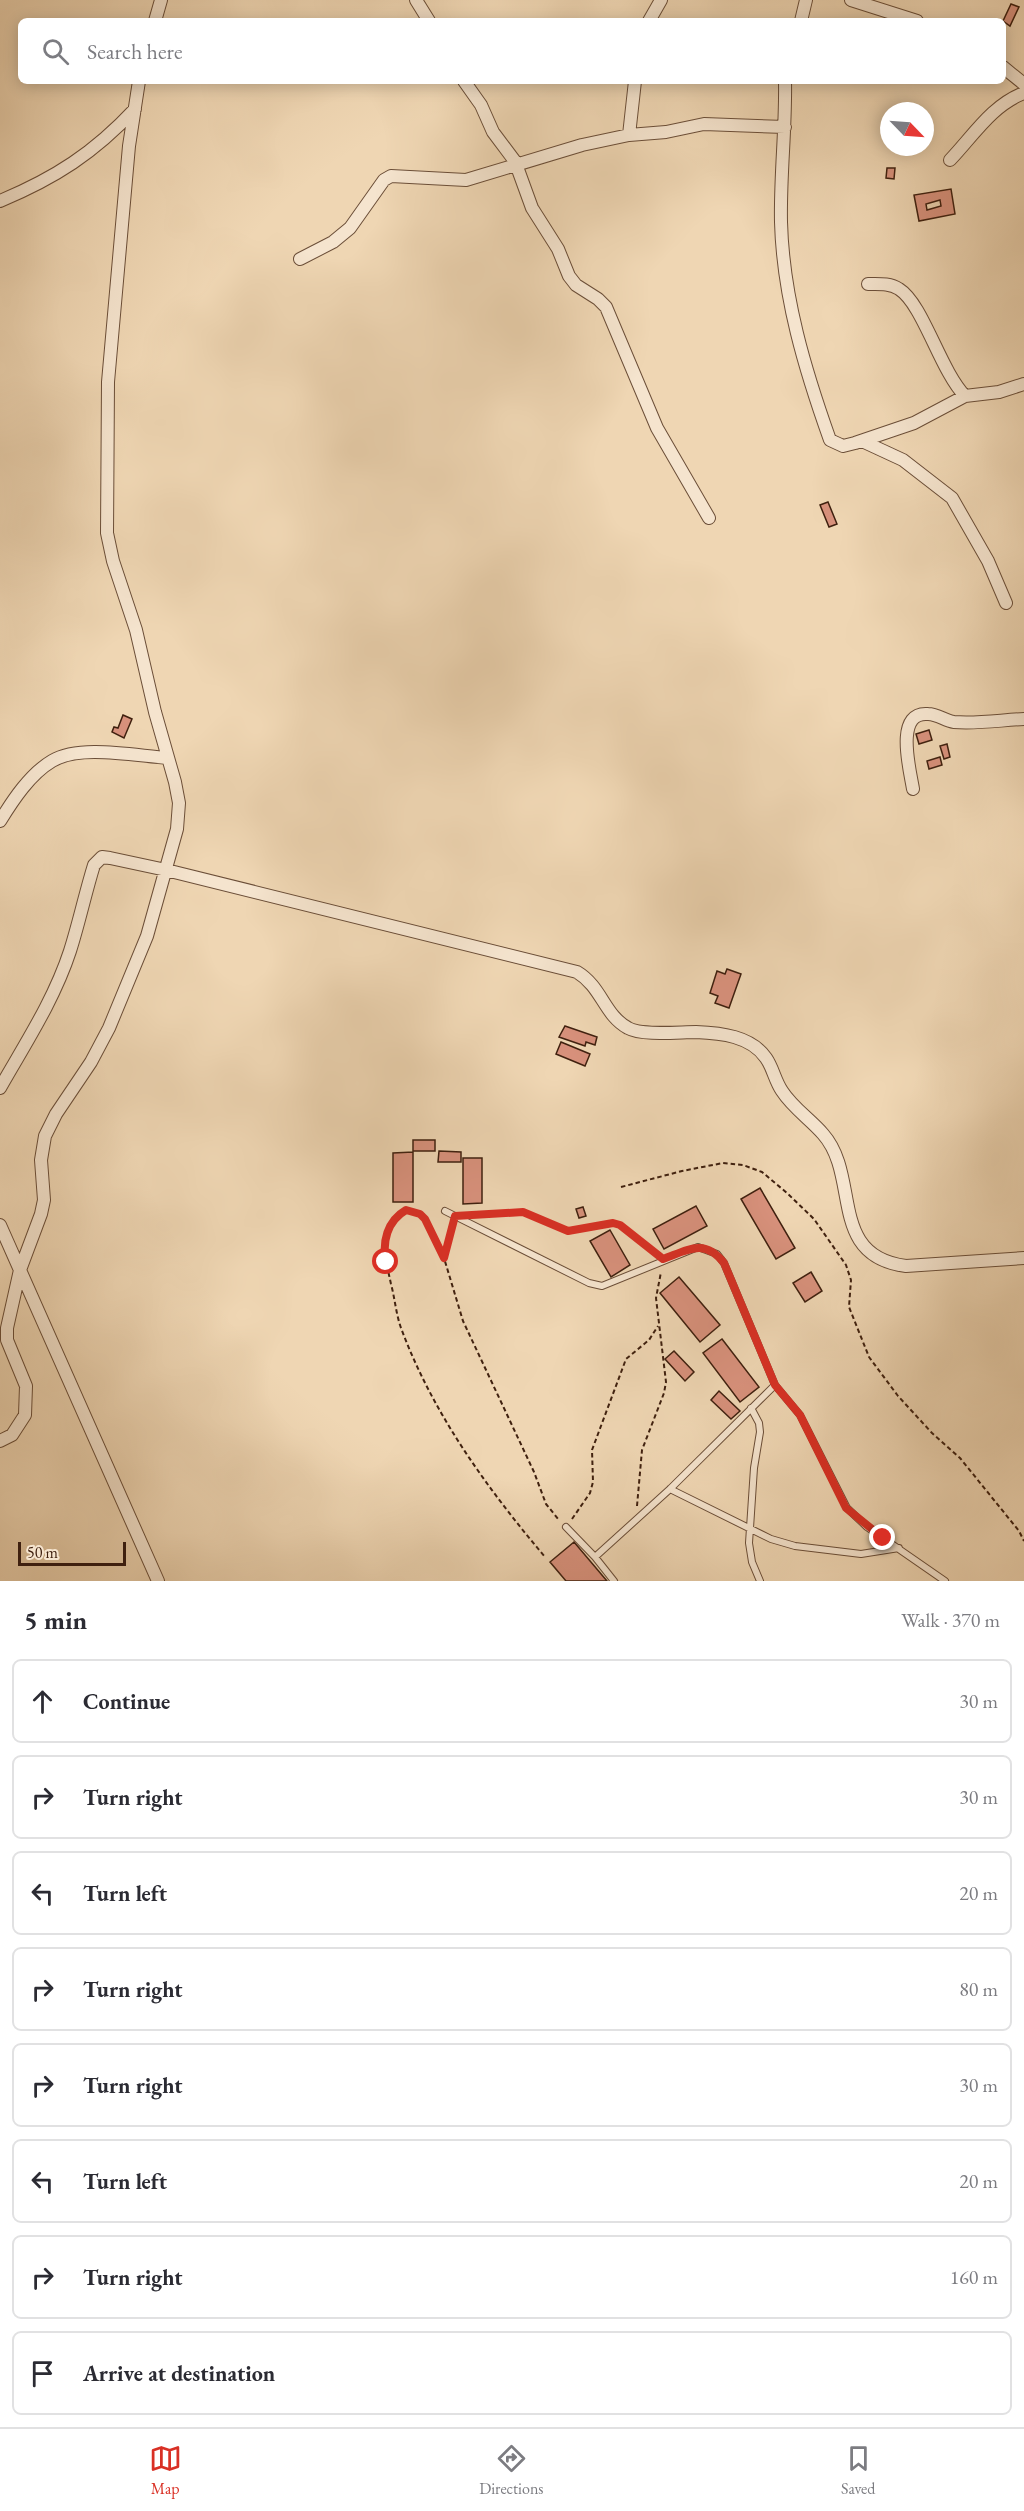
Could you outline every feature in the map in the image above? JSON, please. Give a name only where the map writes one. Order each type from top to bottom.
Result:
[{"type":"street","points":[[156,18],[161,0]]},
{"type":"street","points":[[416,0],[427,18]]},
{"type":"street","points":[[651,18],[661,0]]},
{"type":"street","points":[[802,18],[806,0]]},
{"type":"street","points":[[851,0],[908,18]]},
{"type":"street","points":[[1006,69],[1024,84]]},
{"type":"street","points":[[0,1441],[12,1434],[20,1425],[25,1415],[27,1402],[26,1386],[7,1340],[9,1314],[20,1270],[44,1200],[41,1160],[45,1136],[56,1114],[91,1062],[109,1028],[147,936],[177,828],[179,803],[136,630],[113,561],[107,533],[108,382],[129,146],[139,84]]},
{"type":"street","points":[[466,84],[481,105],[493,132],[516,164],[532,208],[558,249],[568,276],[606,307],[657,428],[709,518]]},
{"type":"street","points":[[629,135],[635,84]]},
{"type":"street","points":[[785,84],[781,224],[785,276],[808,380],[830,440],[843,446],[862,441],[914,423],[965,396],[999,392],[1024,384]]},
{"type":"street","points":[[950,160],[991,114],[1008,100],[1024,93]]},
{"type":"street","points":[[0,201],[74,164],[111,134],[135,109]]},
{"type":"street","points":[[300,259],[333,242],[350,228],[379,186],[391,176],[466,180],[582,145],[629,135],[657,133],[704,124],[784,127]]},
{"type":"street","points":[[868,284],[887,284],[906,294],[915,306],[953,384],[965,396]]},
{"type":"street","points":[[862,441],[903,460],[952,498],[988,561],[1006,603]]},
{"type":"street","points":[[913,789],[906,739],[913,720],[922,714],[930,714],[945,721],[958,722],[1024,719]]},
{"type":"street","points":[[0,821],[30,781],[53,760],[101,753],[168,758]]},
{"type":"street","points":[[0,1088],[37,1023],[61,973],[97,860],[102,857],[165,870],[576,972],[589,979],[610,1012],[628,1029],[642,1032],[700,1032],[738,1038],[756,1047],[767,1059],[781,1091],[817,1127],[835,1150],[841,1166],[848,1216],[857,1236],[868,1250],[887,1262],[906,1266],[1024,1258]]},
{"type":"street","points":[[0,1225],[158,1581]]},
{"type":"lane","points":[[445,1210],[589,1283],[602,1286],[663,1259],[698,1247],[717,1254],[734,1282],[775,1385],[800,1415],[846,1508],[867,1527],[945,1581]]},
{"type":"lane","points":[[595,1557],[670,1489],[775,1385]]},
{"type":"lane","points":[[751,1408],[759,1423],[760,1432],[754,1468],[750,1552],[760,1581]]},
{"type":"lane","points":[[670,1489],[771,1539],[809,1548],[861,1554],[898,1548]]},
{"type":"lane","points":[[566,1527],[614,1581]]},
{"type":"path","points":[[621,1187],[682,1171],[723,1164],[743,1165],[762,1172],[787,1192],[814,1219],[846,1265],[851,1280],[849,1307],[869,1357],[898,1396],[932,1433],[960,1458],[1019,1531],[1024,1541]]},
{"type":"path","points":[[545,1557],[481,1478],[420,1372],[401,1327],[383,1249],[387,1234],[399,1214],[406,1210],[420,1214],[432,1229],[444,1258],[463,1321],[534,1472],[546,1504],[566,1527],[590,1493],[593,1482],[592,1450],[626,1359],[649,1340],[658,1326]]},
{"type":"path","points":[[444,1258],[455,1216],[523,1212],[568,1231],[613,1223],[620,1225],[663,1259],[656,1298],[666,1382],[642,1450],[636,1520]]},
{"type":"building","points":[[1011,4],[1019,7],[1010,26],[1004,18]]},
{"type":"building","points":[[887,168],[895,168],[894,179],[886,178]]},
{"type":"building","points":[[951,189],[955,214],[919,221],[914,195]],"holes":[[[940,200],[941,206],[927,210],[926,204]]]},
{"type":"building","points":[[828,502],[837,524],[829,527],[820,505]]},
{"type":"building","points":[[123,715],[132,719],[124,738],[112,732],[114,727],[118,728]]},
{"type":"building","points":[[929,730],[932,740],[919,744],[916,734]]},
{"type":"building","points":[[947,744],[950,757],[944,759],[940,746]]},
{"type":"building","points":[[940,757],[942,765],[929,769],[927,761]]},
{"type":"building","points":[[727,969],[741,974],[729,1008],[715,1003],[718,996],[710,993],[717,971],[725,974]]},
{"type":"building","points":[[565,1026],[597,1037],[595,1045],[586,1042],[585,1046],[559,1037]]},
{"type":"building","points":[[561,1042],[590,1054],[585,1066],[556,1054]]},
{"type":"building","points":[[413,1140],[435,1140],[435,1151],[413,1151]]},
{"type":"building","points":[[439,1151],[461,1152],[461,1162],[438,1162]]},
{"type":"building","points":[[413,1152],[413,1202],[393,1202],[393,1153]]},
{"type":"building","points":[[463,1158],[482,1158],[482,1203],[463,1204]]},
{"type":"building","points":[[760,1188],[795,1248],[776,1259],[741,1199]]},
{"type":"building","points":[[696,1206],[707,1226],[664,1249],[653,1229]]},
{"type":"building","points":[[583,1207],[586,1216],[579,1218],[576,1209]]},
{"type":"building","points":[[610,1230],[630,1265],[611,1277],[590,1241]]},
{"type":"building","points":[[811,1272],[822,1291],[805,1302],[793,1283]]},
{"type":"building","points":[[679,1277],[720,1325],[700,1342],[660,1293]]},
{"type":"building","points":[[722,1339],[759,1387],[740,1402],[703,1353]]},
{"type":"building","points":[[674,1351],[694,1372],[685,1381],[665,1359]]},
{"type":"building","points":[[719,1391],[740,1411],[731,1419],[711,1400]]},
{"type":"building","points":[[574,1542],[607,1581],[566,1581],[550,1562]]},
{"type":"route","points":[[386,1262],[383,1249],[387,1234],[399,1214],[406,1210],[420,1214],[425,1219],[432,1229],[444,1258],[455,1216],[507,1212],[530,1213],[568,1231],[613,1223],[620,1225],[663,1259],[698,1247],[708,1249],[717,1254],[724,1263],[734,1282],[775,1385],[800,1415],[846,1508],[857,1520],[883,1538]]}]
